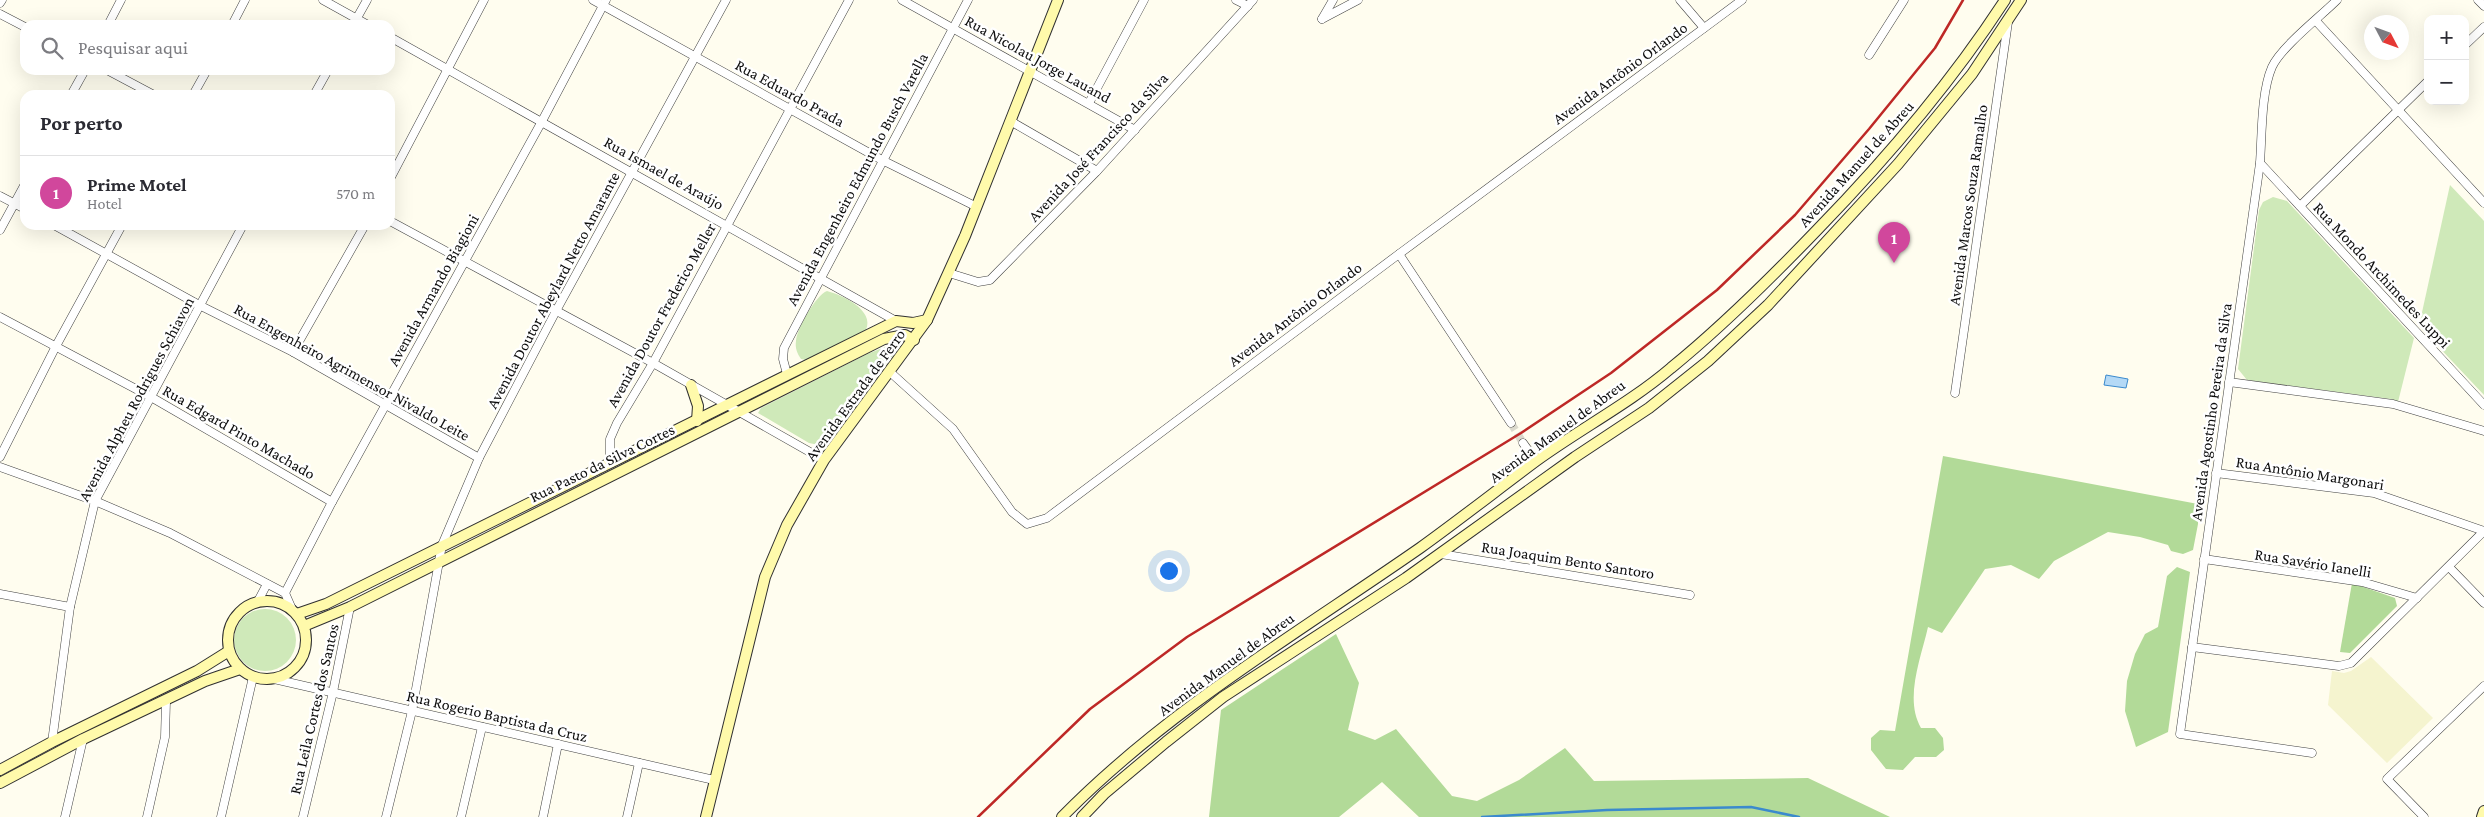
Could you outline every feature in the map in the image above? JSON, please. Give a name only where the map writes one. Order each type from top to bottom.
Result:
[{"type":"street","points":[[111,20],[121,0]]},
{"type":"street","points":[[235,20],[245,0]]},
{"type":"street","points":[[323,0],[352,20]]},
{"type":"street","points":[[356,20],[367,0]]},
{"type":"street","points":[[395,170],[484,0]]},
{"type":"street","name":"Rua Eduardo Prada","points":[[593,0],[604,3],[882,160],[976,207]]},
{"type":"street","name":"Avenida Doutor Abeylard Netto Amarante","points":[[386,817],[412,711],[442,545],[479,458],[556,311],[726,0]]},
{"type":"street","name":"Avenida Doutor Frederico Meller","points":[[610,461],[609,446],[613,432],[728,225],[849,0]]},
{"type":"street","name":"Rua Nicolau Jorge Lauand","points":[[902,0],[1135,130]]},
{"type":"street","name":"Avenida Engenheiro Edmundo Busch Varella","points":[[787,374],[783,359],[784,348],[968,0]]},
{"type":"street","name":"Avenida Estrada de Ferro","points":[[706,817],[765,577],[788,525],[824,460],[927,320],[949,273],[1012,122],[1029,71],[1058,0]]},
{"type":"street","points":[[1089,103],[1144,0]]},
{"type":"street","points":[[1236,0],[1250,3]]},
{"type":"street","points":[[1333,0],[1322,19],[1358,0]]},
{"type":"street","points":[[1680,0],[1704,28]]},
{"type":"street","name":"Avenida Antônio Orlando","points":[[890,372],[953,428],[1012,512],[1027,524],[1047,518],[1742,0]]},
{"type":"street","points":[[1869,55],[1904,0]]},
{"type":"street","name":"Avenida Manuel de Abreu","points":[[1062,817],[1132,752],[1190,706],[1420,548],[1536,461],[1668,371],[1760,289],[1867,178],[1945,86],[2006,0]]},
{"type":"street","name":"Avenida Manuel de Abreu","points":[[1082,817],[1104,794],[1223,697],[1441,554],[1575,457],[1649,408],[1708,361],[1768,305],[1898,164],[1972,74],[2021,0]]},
{"type":"street","name":"Avenida Agostinho Pereira da Silva","points":[[2312,753],[2180,734],[2260,163],[2266,93],[2272,67],[2283,52],[2338,0]]},
{"type":"street","points":[[2478,0],[2484,6]]},
{"type":"street","name":"Avenida Armando Biagioni","points":[[284,593],[385,405],[541,123],[604,3]]},
{"type":"street","name":"Avenida José Francisco da Silva","points":[[949,273],[978,282],[990,280],[1097,171],[1250,3]]},
{"type":"street","points":[[0,14],[20,24]]},
{"type":"street","name":"Avenida Marcos Souza Ramalho","points":[[1955,393],[2008,20]]},
{"type":"street","points":[[2316,21],[2484,204]]},
{"type":"street","points":[[2469,41],[2484,28]]},
{"type":"street","name":"Rua Ismael de Araújo","points":[[395,41],[728,225],[896,321],[913,323],[927,320]]},
{"type":"street","points":[[75,90],[82,75]]},
{"type":"street","points":[[117,75],[145,90]]},
{"type":"street","points":[[196,90],[204,75]]},
{"type":"street","points":[[317,90],[325,75]]},
{"type":"street","points":[[2300,206],[2424,85]]},
{"type":"street","points":[[1012,122],[1097,171]]},
{"type":"street","name":"Rua Mondo Archimedes Luppi","points":[[2260,163],[2484,405]]},
{"type":"street","points":[[0,230],[20,194]]},
{"type":"street","points":[[0,196],[20,206]]},
{"type":"street","points":[[395,224],[652,362],[824,460]]},
{"type":"street","name":"Rua Engenheiro Agrimensor Nivaldo Leite","points":[[63,230],[201,306],[293,352],[479,458]]},
{"type":"street","points":[[0,457],[56,346],[119,230]]},
{"type":"street","name":"Avenida Alpheu Rodrigues Schiavon","points":[[52,742],[70,607],[95,501],[240,230]]},
{"type":"street","points":[[293,352],[362,230]]},
{"type":"street","points":[[1399,254],[1510,423]]},
{"type":"street","name":"Rua Edgard Pinto Machado","points":[[0,317],[151,397],[332,502]]},
{"type":"street","name":"Rua Pasto da Silva Cortes","points":[[294,611],[326,604],[610,461],[697,421],[787,374],[896,321]]},
{"type":"street","name":"Rua Pasto da Silva Cortes","points":[[304,626],[350,607],[884,338],[905,335],[914,340]]},
{"type":"street","points":[[2229,382],[2393,404],[2484,430]]},
{"type":"street","points":[[691,385],[697,398],[697,421]]},
{"type":"street","points":[[1523,443],[1536,461]]},
{"type":"street","points":[[0,467],[95,501],[170,533],[267,584],[284,593],[304,626],[305,649],[301,659],[294,668],[274,679],[253,677],[240,669],[229,651],[228,630],[233,620],[239,612],[258,601],[267,584]]},
{"type":"street","name":"Rua Antônio Margonari","points":[[2216,472],[2374,494],[2484,531]]},
{"type":"street","points":[[2192,647],[2339,666],[2351,663],[2484,531]]},
{"type":"street","name":"Rua Joaquim Bento Santoro","points":[[1441,554],[1690,595]]},
{"type":"street","name":"Rua Savério Ianelli","points":[[2204,559],[2362,582],[2417,598]]},
{"type":"street","points":[[2449,567],[2484,603]]},
{"type":"street","points":[[0,594],[70,607]]},
{"type":"street","points":[[258,601],[281,603],[294,611]]},
{"type":"street","name":"Rua Leila Cortes dos Santos","points":[[303,817],[333,692],[350,607]]},
{"type":"street","points":[[0,770],[52,742],[197,671],[229,651]]},
{"type":"street","points":[[0,783],[83,739],[205,681],[240,669]]},
{"type":"street","points":[[221,817],[253,677]]},
{"type":"street","name":"Rua Rogerio Baptista da Cruz","points":[[274,679],[714,780]]},
{"type":"street","points":[[2424,817],[2387,779],[2484,686]]},
{"type":"street","points":[[147,817],[165,737],[166,701]]},
{"type":"street","points":[[461,817],[482,727]]},
{"type":"street","points":[[65,817],[83,739]]},
{"type":"street","points":[[543,817],[558,744]]},
{"type":"street","points":[[627,817],[640,763]]},
{"type":"street","points":[[2482,817],[2484,811]]},
{"type":"green space","points":[[2450,185],[2484,221],[2484,395],[2419,326]]},
{"type":"green space","points":[[2273,197],[2287,201],[2414,338],[2398,402],[2391,399],[2247,380],[2238,369],[2259,210],[2263,202]]},
{"type":"green space","points":[[827,291],[856,304],[862,310],[868,323],[866,330],[806,360],[801,359],[797,353],[797,335],[813,305]]},
{"type":"green space","points":[[898,342],[900,347],[846,411],[827,440],[819,445],[809,443],[758,413],[761,408],[867,354]]},
{"type":"green space","points":[[1943,456],[2198,504],[2198,524],[2193,550],[2183,554],[2171,551],[2168,545],[2140,537],[2108,532],[2054,561],[2039,579],[2011,565],[1985,569],[1942,633],[1928,627],[1915,678],[1914,704],[1916,717],[1921,728],[1935,728],[1943,738],[1944,750],[1936,757],[1915,757],[1903,770],[1886,769],[1871,750],[1871,738],[1880,730],[1895,731]]},
{"type":"green space","points":[[2177,567],[2190,572],[2168,732],[2136,747],[2125,711],[2127,681],[2135,654],[2145,634],[2158,627],[2167,576]]},
{"type":"green space","points":[[2352,583],[2395,598],[2397,606],[2350,653],[2340,652]]},
{"type":"green space","points":[[259,609],[271,609],[287,618],[294,628],[296,640],[294,652],[287,662],[271,671],[259,671],[248,666],[239,657],[234,646],[234,634],[239,623],[248,614]]},
{"type":"green space","points":[[1336,634],[1359,683],[1348,730],[1375,740],[1396,729],[1452,796],[1477,801],[1519,780],[1565,748],[1594,781],[1808,778],[1890,817],[1419,817],[1382,782],[1339,817],[1209,817],[1221,710]]},
{"type":"green space","points":[[2371,657],[2433,718],[2387,763],[2328,705],[2332,671],[2344,673],[2351,671]]},
{"type":"water","points":[[2106,375],[2128,379],[2126,388],[2104,385]]},
{"type":"waterway","points":[[1482,817],[1607,810],[1751,807],[1799,817]]},
{"type":"tunnel","points":[[1511,423],[1523,443]]},
{"type":"railway","points":[[978,817],[1090,709],[1187,637],[1521,433],[1611,373],[1717,290],[1795,215],[1869,129],[1935,48],[1963,0]]},
{"type":"place","name":"Prime Motel","points":[[1894,263]]}]
